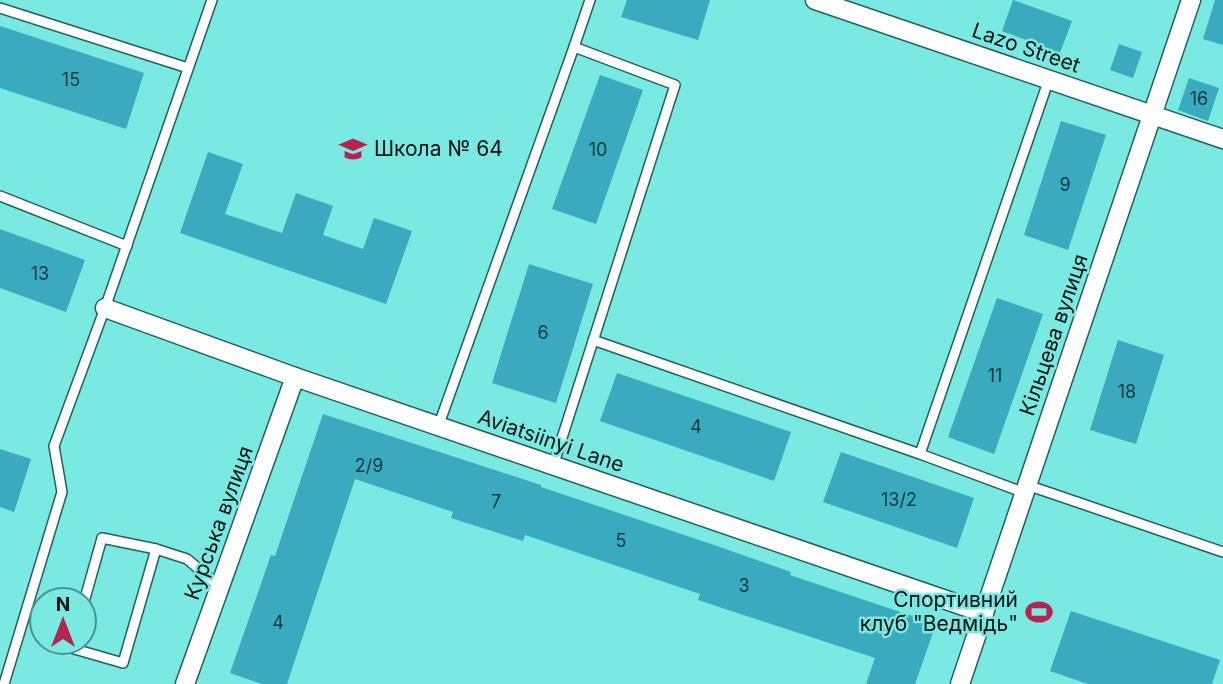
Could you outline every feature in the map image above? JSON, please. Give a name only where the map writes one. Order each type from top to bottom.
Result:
[{"type":"street","name":"Lazo Street","points":[[815,0],[1223,139]]},
{"type":"street","name":"Кільцева вулиця","points":[[960,684],[1191,0]]},
{"type":"street","name":"Aviatsiinyi Lane","points":[[105,307],[295,377],[984,613]]},
{"type":"street","name":"Курська вулиця","points":[[186,684],[295,377]]},
{"type":"lane","points":[[3,682],[62,492],[54,446],[212,0]]},
{"type":"lane","points":[[438,426],[590,0]]},
{"type":"lane","points":[[0,8],[188,68]]},
{"type":"lane","points":[[553,466],[675,85],[575,47]]},
{"type":"lane","points":[[920,454],[1049,79]]},
{"type":"lane","points":[[0,196],[127,246]]},
{"type":"lane","points":[[593,340],[920,454],[1223,552]]},
{"type":"lane","points":[[88,586],[102,538],[156,549],[187,559],[220,587]]},
{"type":"lane","points":[[98,656],[123,663],[156,549]]},
{"type":"building","points":[[627,0],[710,0],[698,40],[621,17]]},
{"type":"building","points":[[1013,0],[1072,21],[1060,53],[1002,31]]},
{"type":"building","points":[[1215,0],[1223,0],[1223,45],[1203,39]]},
{"type":"building","points":[[0,26],[144,73],[126,129],[0,88]]},
{"type":"building","points":[[1119,44],[1142,52],[1133,78],[1110,70]]},
{"type":"building","points":[[600,75],[643,90],[596,224],[552,209]]},
{"type":"building","points":[[1189,78],[1219,88],[1208,121],[1178,110]]},
{"type":"building","points":[[1061,121],[1106,135],[1068,250],[1024,235]]},
{"type":"building","points":[[208,152],[243,164],[225,214],[282,233],[296,193],[333,206],[323,235],[363,249],[374,218],[412,231],[386,304],[180,233]]},
{"type":"building","points":[[0,229],[85,260],[66,312],[0,288]]},
{"type":"building","points":[[529,264],[593,284],[556,403],[492,383]]},
{"type":"building","points":[[997,298],[1043,314],[994,454],[948,437]]},
{"type":"building","points":[[1118,340],[1164,355],[1136,444],[1090,430]]},
{"type":"building","points":[[617,373],[791,432],[774,481],[600,421]]},
{"type":"building","points":[[323,414],[541,485],[791,572],[790,575],[936,624],[915,684],[866,684],[875,658],[698,600],[700,594],[525,535],[523,541],[451,518],[453,512],[355,479],[287,684],[262,684],[230,673],[271,555],[275,556]]},
{"type":"building","points":[[0,449],[31,459],[14,512],[0,507]]},
{"type":"building","points":[[841,452],[974,498],[957,548],[823,502]]},
{"type":"building","points":[[1071,611],[1220,660],[1212,684],[1088,684],[1050,671]]},
{"type":"place","name":"Школа № 64","points":[[353,149]]},
{"type":"place","name":"Спортивний клуб \"Ведмідь\"","points":[[1039,612]]}]
